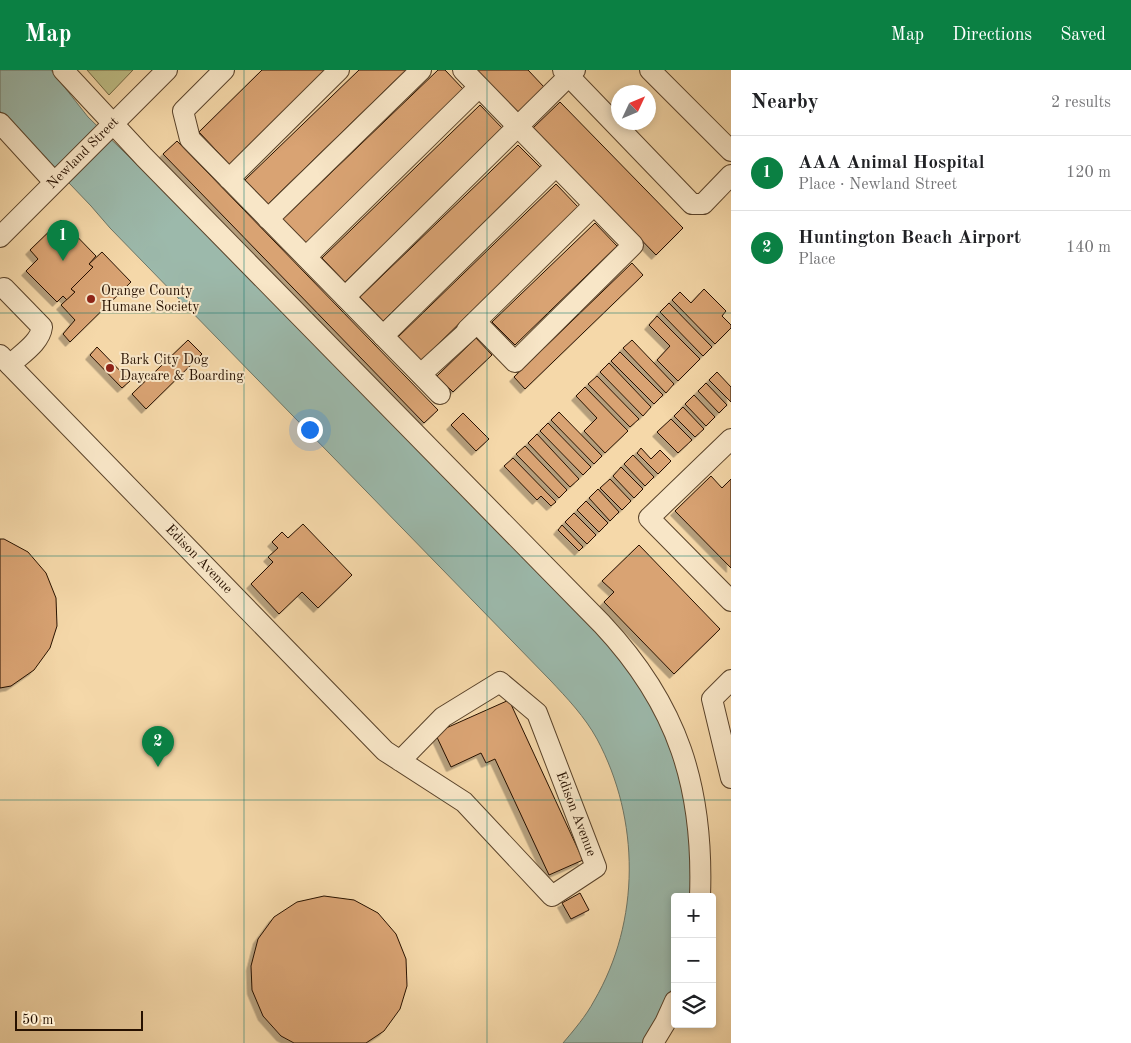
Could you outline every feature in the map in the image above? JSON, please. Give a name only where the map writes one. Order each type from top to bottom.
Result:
[{"type":"street","points":[[63,70],[109,128],[602,624],[633,660],[667,712],[682,751],[696,803],[701,862],[700,893]]},
{"type":"street","name":"Newland Street","points":[[0,237],[167,70]]},
{"type":"street","points":[[224,70],[183,111],[190,139],[440,394]]},
{"type":"street","points":[[229,179],[339,70]]},
{"type":"street","points":[[268,219],[420,70]]},
{"type":"street","points":[[421,374],[476,323],[515,362],[632,244],[463,70]]},
{"type":"street","points":[[650,70],[731,151]]},
{"type":"street","points":[[345,297],[518,126],[568,72],[692,204],[703,204],[731,175]]},
{"type":"street","points":[[306,257],[479,87]]},
{"type":"street","points":[[0,123],[57,179]]},
{"type":"street","points":[[383,336],[556,166]]},
{"type":"street","points":[[421,374],[594,206]]},
{"type":"street","points":[[4,288],[42,327],[41,334],[37,339],[5,360]]},
{"type":"street","name":"Edison Avenue","points":[[5,360],[385,751],[400,761],[464,802],[552,896],[596,867],[537,712],[500,682],[443,717],[400,761]]},
{"type":"street","points":[[731,439],[650,518],[731,601]]},
{"type":"street","points":[[731,680],[712,699],[731,778]]},
{"type":"street","points":[[653,1043],[671,1010]]},
{"type":"green space","points":[[87,70],[133,70],[109,95]]},
{"type":"shaded area","points":[[0,70],[51,70],[88,117],[154,181],[601,636],[628,667],[666,730],[689,805],[693,893],[671,893],[671,991],[644,1043],[563,1043],[591,1007],[609,970],[620,938],[627,904],[629,870],[627,836],[621,802],[611,770],[597,739],[587,723],[550,680],[110,228],[0,111]]},
{"type":"building","points":[[262,70],[327,70],[230,165],[199,132]]},
{"type":"building","points":[[359,70],[406,70],[268,204],[245,180]]},
{"type":"building","points":[[438,70],[445,70],[464,90],[306,243],[283,219]]},
{"type":"building","points":[[475,70],[528,70],[544,87],[517,113]]},
{"type":"building","points":[[560,102],[683,228],[656,255],[533,128]]},
{"type":"building","points":[[480,105],[503,129],[345,282],[322,258]]},
{"type":"building","points":[[177,141],[438,410],[424,423],[163,154]]},
{"type":"building","points":[[518,145],[541,168],[383,321],[360,297]]},
{"type":"building","points":[[556,184],[578,207],[421,361],[398,337]]},
{"type":"building","points":[[61,220],[96,256],[89,264],[93,267],[71,289],[75,292],[67,300],[63,296],[57,302],[26,271],[38,259],[30,250]]},
{"type":"building","points":[[595,223],[617,246],[515,345],[492,322]]},
{"type":"building","name":"Orange County Humane Society","points":[[102,252],[131,282],[70,342],[63,334],[75,320],[61,305],[75,292],[71,289],[93,267],[89,264]]},
{"type":"building","points":[[632,263],[643,275],[525,389],[514,377]]},
{"type":"building","points":[[704,289],[726,311],[722,316],[731,325],[731,328],[715,344],[672,300],[680,292],[691,303]]},
{"type":"building","points":[[669,303],[712,347],[703,356],[660,312]]},
{"type":"building","points":[[657,316],[700,359],[678,381],[657,360],[670,346],[649,325]]},
{"type":"building","points":[[476,338],[492,355],[453,392],[437,376]]},
{"type":"building","points":[[188,340],[202,354],[146,409],[132,394]]},
{"type":"building","points":[[632,340],[674,384],[666,393],[623,348]]},
{"type":"building","name":"Bark City Dog Daycare & Boarding","points":[[97,347],[130,381],[122,388],[90,355]]},
{"type":"building","points":[[620,352],[663,395],[654,404],[611,361]]},
{"type":"building","points":[[609,363],[651,407],[643,416],[600,372]]},
{"type":"building","points":[[717,372],[731,387],[731,402],[709,380]]},
{"type":"building","points":[[597,376],[639,419],[630,427],[588,384]]},
{"type":"building","points":[[706,383],[727,405],[719,413],[698,391]]},
{"type":"building","points":[[585,387],[628,431],[605,453],[584,431],[597,418],[576,396]]},
{"type":"building","points":[[694,395],[715,417],[706,426],[685,404]]},
{"type":"building","points":[[683,407],[704,429],[695,437],[674,416]]},
{"type":"building","points":[[559,412],[602,456],[594,464],[551,420]]},
{"type":"building","points":[[463,413],[489,439],[476,451],[451,425]]},
{"type":"building","points":[[671,419],[692,440],[678,453],[657,432]]},
{"type":"building","points":[[548,423],[591,467],[583,475],[540,431]]},
{"type":"building","points":[[537,434],[579,479],[570,487],[528,443]]},
{"type":"building","points":[[525,446],[567,490],[559,498],[516,454]]},
{"type":"building","points":[[641,448],[651,459],[660,450],[671,461],[658,474],[637,453]]},
{"type":"building","points":[[633,455],[654,477],[645,486],[624,464]]},
{"type":"building","points":[[513,458],[556,502],[551,506],[541,496],[537,500],[504,466]]},
{"type":"building","points":[[621,467],[643,489],[634,498],[613,476]]},
{"type":"building","points":[[711,476],[722,488],[731,479],[731,568],[675,511]]},
{"type":"building","points":[[610,479],[631,501],[622,510],[600,488]]},
{"type":"building","points":[[598,489],[619,512],[610,521],[589,498]]},
{"type":"building","points":[[586,501],[608,523],[599,532],[577,510]]},
{"type":"building","points":[[574,513],[596,535],[587,544],[565,522]]},
{"type":"building","points":[[303,524],[352,575],[318,608],[302,592],[279,614],[251,584],[273,562],[268,557],[278,548],[272,542],[282,532],[288,538]]},
{"type":"building","points":[[562,525],[583,547],[579,551],[558,530]]},
{"type":"building","points":[[0,539],[4,539],[28,552],[46,573],[56,598],[57,626],[50,648],[34,670],[11,686],[0,688]]},
{"type":"building","points":[[639,545],[720,629],[674,674],[604,602],[614,592],[602,581]]},
{"type":"building","points":[[509,700],[583,860],[549,875],[495,759],[486,763],[481,753],[451,767],[435,733]]},
{"type":"building","points":[[580,893],[589,910],[571,919],[562,903]]},
{"type":"building","points":[[324,896],[354,900],[378,913],[396,934],[406,959],[407,986],[400,1009],[384,1031],[366,1043],[294,1043],[281,1036],[263,1016],[252,990],[251,966],[258,939],[274,917],[297,902]]},
{"type":"place","name":"AAA Animal Hospital","points":[[63,261]]},
{"type":"place","name":"Orange County Humane Society","points":[[91,299]]},
{"type":"place","name":"Bark City Dog Daycare & Boarding","points":[[110,368]]},
{"type":"place","name":"Huntington Beach Airport","points":[[158,767]]}]
